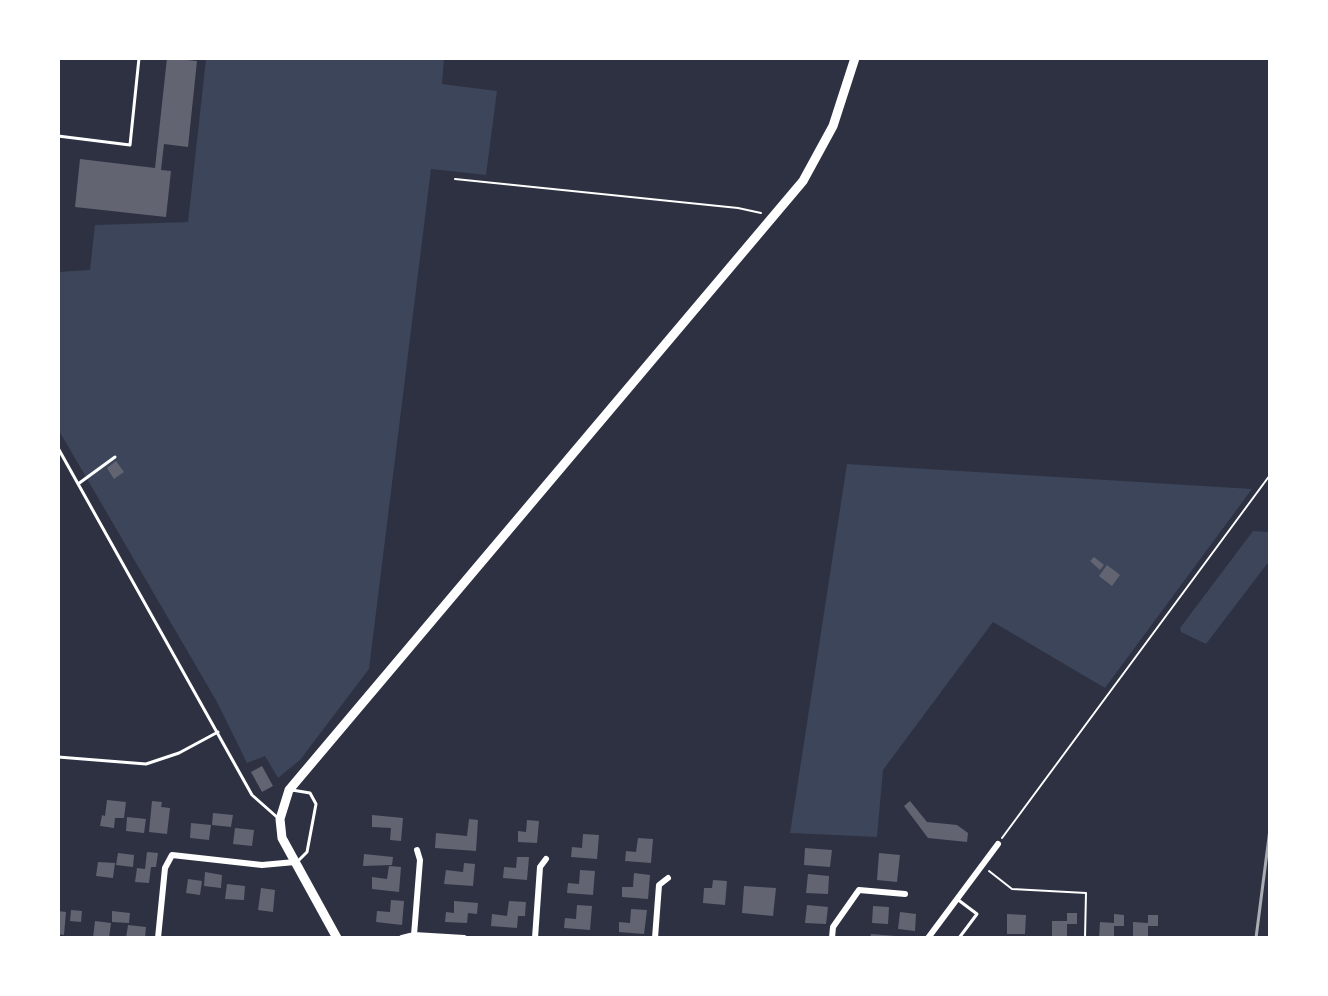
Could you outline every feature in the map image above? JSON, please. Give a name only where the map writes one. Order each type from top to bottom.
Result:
[{"type":"main road","points":[[337,938],[282,838],[280,819],[289,790],[773,218],[817,158],[833,126],[855,58]]},
{"type":"street","points":[[928,938],[998,844]]},
{"type":"street","points":[[414,935],[420,860],[417,850]]},
{"type":"street","points":[[158,938],[165,868],[172,855],[262,865],[295,862]]},
{"type":"street","points":[[535,938],[540,867],[546,859]]},
{"type":"street","points":[[655,938],[659,885],[668,878]]},
{"type":"street","points":[[832,938],[833,927],[859,890],[905,894]]},
{"type":"street","points":[[402,938],[414,935],[464,938]]},
{"type":"lane","points":[[58,136],[130,145],[139,58]]},
{"type":"lane","points":[[58,448],[252,795],[280,819]]},
{"type":"lane","points":[[78,484],[115,457]]},
{"type":"lane","points":[[58,757],[146,764],[179,753],[218,732]]},
{"type":"lane","points":[[289,790],[310,793],[316,804],[307,852],[295,862]]},
{"type":"lane","points":[[957,899],[977,914],[959,938]]},
{"type":"path","points":[[455,179],[738,208],[773,218]]},
{"type":"path","points":[[998,844],[1270,475]]},
{"type":"path","points":[[982,865],[1012,889],[1086,893],[1085,938]]},
{"type":"path","points":[[1269,938],[1270,929]]},
{"type":"shaded area","points":[[203,58],[444,58],[442,84],[497,91],[486,175],[431,169],[369,669],[300,760],[278,778],[265,756],[247,763],[217,702],[58,429],[58,272],[90,270],[95,225],[188,222],[206,59]]},
{"type":"shaded area","points":[[847,464],[1252,489],[1105,688],[993,622],[883,770],[877,837],[790,833]]},
{"type":"shaded area","points":[[1253,531],[1270,532],[1270,560],[1206,644],[1181,632],[1180,628]]},
{"type":"building","points":[[167,58],[197,61],[188,147],[164,144],[161,170],[171,171],[166,217],[75,207],[80,159],[155,168]]},
{"type":"building","points":[[116,461],[124,472],[114,479],[107,468]]},
{"type":"building","points":[[1094,557],[1104,565],[1100,570],[1090,561]]},
{"type":"building","points":[[1107,565],[1120,575],[1112,586],[1099,576]]},
{"type":"building","points":[[262,766],[273,786],[262,792],[251,772]]},
{"type":"building","points":[[107,800],[126,802],[124,818],[115,818],[114,828],[100,826]]},
{"type":"building","points":[[152,801],[162,802],[161,807],[170,808],[167,834],[149,832]]},
{"type":"building","points":[[910,801],[927,822],[957,825],[968,833],[967,842],[928,838],[904,806]]},
{"type":"building","points":[[213,813],[233,815],[231,827],[212,825]]},
{"type":"building","points":[[372,815],[403,818],[401,841],[390,840],[391,828],[372,827]]},
{"type":"building","points":[[127,817],[146,819],[144,833],[126,831]]},
{"type":"building","points":[[469,819],[478,820],[476,851],[435,848],[436,833],[467,836]]},
{"type":"building","points":[[527,820],[539,821],[537,843],[518,842],[518,831],[526,832]]},
{"type":"building","points":[[191,823],[211,825],[209,840],[190,838]]},
{"type":"building","points":[[235,828],[254,830],[252,846],[233,844]]},
{"type":"building","points":[[583,834],[599,835],[597,859],[571,857],[572,847],[582,848]]},
{"type":"building","points":[[638,838],[653,839],[651,863],[625,861],[626,851],[636,852]]},
{"type":"building","points":[[805,848],[832,850],[830,867],[804,865]]},
{"type":"building","points":[[147,852],[158,853],[156,867],[151,867],[149,883],[135,882],[137,868],[145,869]]},
{"type":"building","points":[[118,853],[134,855],[133,867],[116,865]]},
{"type":"building","points":[[879,853],[900,855],[897,882],[877,880]]},
{"type":"building","points":[[364,854],[393,857],[392,865],[363,866]]},
{"type":"building","points":[[517,857],[529,857],[527,880],[503,878],[504,867],[516,868]]},
{"type":"building","points":[[98,862],[115,863],[113,878],[96,876]]},
{"type":"building","points":[[464,863],[475,864],[473,886],[444,884],[446,870],[463,872]]},
{"type":"building","points":[[389,866],[401,867],[399,892],[372,889],[372,877],[387,879]]},
{"type":"building","points":[[580,870],[595,871],[593,895],[567,893],[568,883],[579,884]]},
{"type":"building","points":[[205,872],[222,875],[221,888],[204,886]]},
{"type":"building","points":[[634,873],[650,875],[648,899],[622,897],[622,887],[633,887]]},
{"type":"building","points":[[808,874],[829,876],[828,894],[806,893]]},
{"type":"building","points":[[188,879],[202,881],[200,895],[186,893]]},
{"type":"building","points":[[713,880],[727,881],[725,905],[703,903],[704,888],[712,888]]},
{"type":"building","points":[[227,884],[245,886],[244,900],[225,899]]},
{"type":"building","points":[[744,886],[776,888],[773,916],[742,913]]},
{"type":"building","points":[[261,888],[275,890],[273,912],[258,910]]},
{"type":"building","points":[[391,900],[404,901],[402,925],[376,922],[377,911],[390,912]]},
{"type":"building","points":[[454,901],[478,903],[477,914],[468,913],[467,923],[445,922],[446,912],[454,913]]},
{"type":"building","points":[[509,901],[526,902],[525,916],[518,916],[517,928],[491,926],[492,914],[507,916]]},
{"type":"building","points":[[577,905],[592,906],[590,930],[564,928],[565,918],[576,919]]},
{"type":"building","points":[[807,905],[828,907],[826,924],[805,923]]},
{"type":"building","points":[[873,906],[889,907],[888,924],[872,923]]},
{"type":"building","points":[[631,909],[647,910],[644,934],[619,932],[619,922],[630,923]]},
{"type":"building","points":[[71,910],[82,911],[81,922],[70,921]]},
{"type":"building","points":[[58,911],[66,912],[64,935],[58,934]]},
{"type":"building","points":[[112,911],[130,913],[129,923],[112,922]]},
{"type":"building","points":[[900,912],[916,914],[915,931],[898,929]]},
{"type":"building","points":[[1067,913],[1077,913],[1077,924],[1067,924],[1067,938],[1052,938],[1052,921],[1067,921]]},
{"type":"building","points":[[1007,914],[1026,915],[1025,934],[1007,934]]},
{"type":"building","points":[[1114,914],[1124,915],[1124,926],[1114,926],[1114,938],[1099,938],[1100,922],[1114,923]]},
{"type":"building","points":[[1148,915],[1158,915],[1158,926],[1148,926],[1148,938],[1133,938],[1133,922],[1148,923]]},
{"type":"building","points":[[95,921],[111,923],[109,938],[93,938]]},
{"type":"building","points":[[128,925],[146,927],[145,938],[126,938]]},
{"type":"building","points":[[871,934],[896,936],[896,938],[870,938]]},
{"type":"railway","points":[[1256,938],[1270,829]]}]
